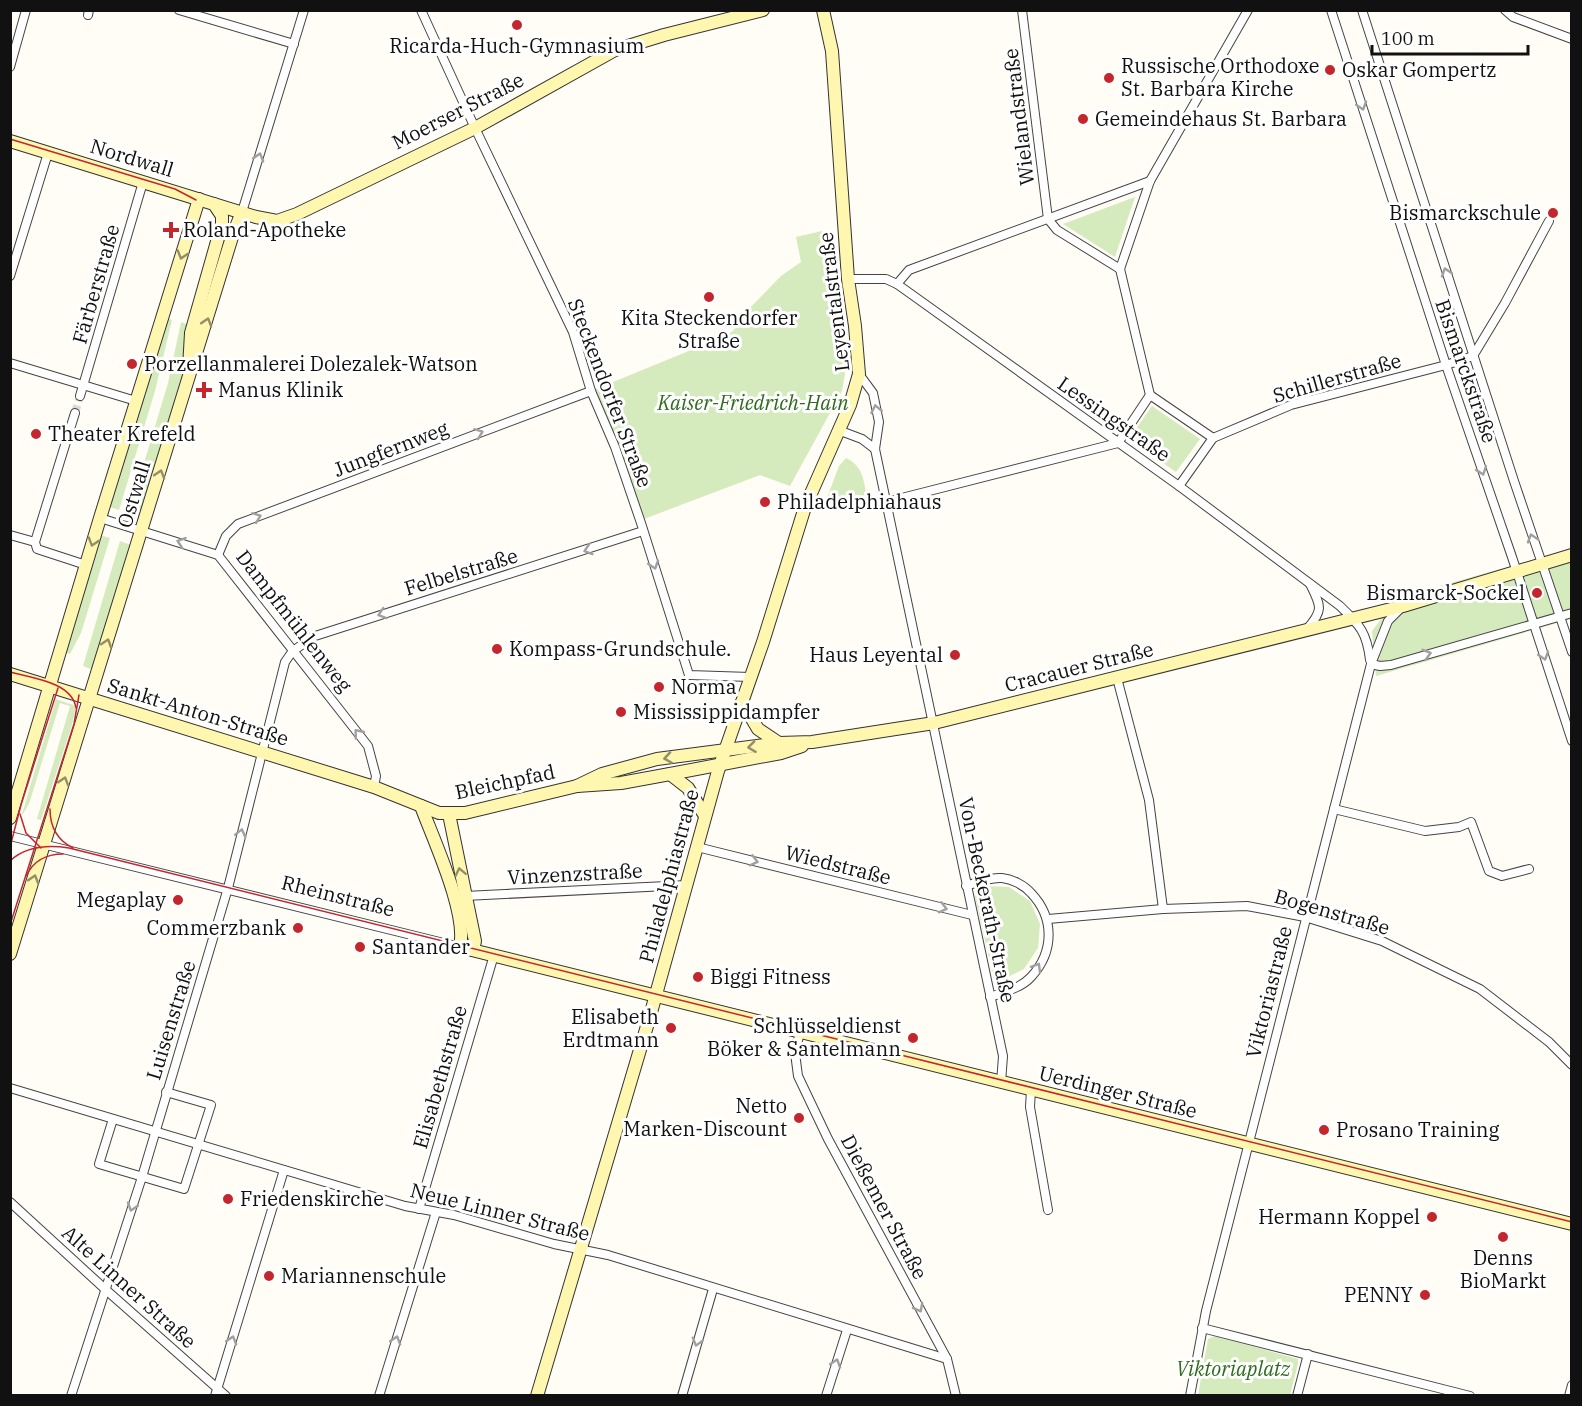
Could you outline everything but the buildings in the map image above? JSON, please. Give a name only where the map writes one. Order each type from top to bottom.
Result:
[{"type":"street","points":[[11,65],[26,10]]},
{"type":"street","points":[[179,10],[294,44]]},
{"type":"street","name":"Ostwall","points":[[10,954],[304,10]]},
{"type":"street","name":"Steckendorfer Straße","points":[[421,10],[573,332],[591,391],[615,447],[689,675],[750,677]]},
{"type":"street","name":"Moerser Straße","points":[[242,213],[271,221],[290,217],[475,128],[615,50],[664,34],[763,10]]},
{"type":"street","name":"Leyentalstraße","points":[[824,10],[832,51],[848,279],[859,358],[859,374],[873,393],[879,422],[875,449],[879,458],[886,502],[934,723]]},
{"type":"street","name":"Wielandstraße","points":[[1022,10],[1048,219]]},
{"type":"street","points":[[1179,486],[1213,438],[1150,395],[1120,269],[1150,181],[1248,10]]},
{"type":"street","name":"Bismarckstraße","points":[[1331,10],[1446,365],[1572,741]]},
{"type":"street","name":"Bismarckstraße","points":[[1362,10],[1558,617],[1572,652]]},
{"type":"street","points":[[1505,10],[1513,17],[1572,39]]},
{"type":"street","name":"Nordwall","points":[[10,141],[242,213]]},
{"type":"street","points":[[10,276],[48,153]]},
{"type":"street","points":[[848,279],[886,279],[897,284],[909,270],[1150,181]]},
{"type":"street","name":"Färberstraße","points":[[80,396],[144,182]]},
{"type":"street","name":"Ostwall","points":[[10,818],[199,199]]},
{"type":"street","points":[[190,378],[191,333],[222,224],[222,216],[214,204]]},
{"type":"street","points":[[1048,219],[1057,230],[1120,269]]},
{"type":"street","name":"Bismarckstraße","points":[[1473,356],[1505,303],[1549,220]]},
{"type":"street","name":"Lessingstraße","points":[[897,284],[1179,486],[1310,583],[1353,618]]},
{"type":"street","name":"Schillerstraße","points":[[1213,438],[1291,405],[1473,356]]},
{"type":"street","points":[[10,363],[136,401]]},
{"type":"street","name":"Philadelphiastraße","points":[[537,1395],[656,996],[720,765],[764,642],[805,507],[850,405],[859,374]]},
{"type":"street","name":"Jungfernweg","points":[[218,555],[226,536],[238,524],[591,391]]},
{"type":"street","points":[[886,502],[1118,443],[1150,395]]},
{"type":"street","points":[[75,413],[34,542],[37,549],[86,566]]},
{"type":"street","points":[[838,430],[862,439],[875,449]]},
{"type":"street","name":"Dampfmühlenweg","points":[[100,518],[218,555],[368,746],[376,776],[374,787]]},
{"type":"street","name":"Felbelstraße","points":[[292,652],[312,636],[643,531]]},
{"type":"street","points":[[10,535],[34,542]]},
{"type":"street","name":"Cracauer Straße","points":[[726,750],[778,743],[812,742],[934,723],[1403,606],[1572,555]]},
{"type":"street","points":[[1307,629],[1320,611],[1319,602],[1310,583]]},
{"type":"street","name":"Viktoriastraße","points":[[1202,1328],[1371,664],[1388,621],[1403,606]]},
{"type":"street","points":[[1371,664],[1391,665],[1572,613]]},
{"type":"street","name":"Viktoriastraße","points":[[1353,618],[1361,627],[1368,642],[1371,664]]},
{"type":"street","name":"Luisenstraße","points":[[71,1395],[156,1132],[227,890],[285,662],[292,652]]},
{"type":"street","name":"Sankt-Anton-Straße","points":[[10,674],[374,787]]},
{"type":"street","points":[[1117,678],[1149,800],[1163,909]]},
{"type":"street","points":[[742,702],[758,729],[778,743]]},
{"type":"street","name":"Von-Beckerath-Straße","points":[[934,723],[1003,1056],[1001,1083]]},
{"type":"street","name":"Cracauer Straße","points":[[720,765],[781,753],[812,742]]},
{"type":"street","name":"Bleichpfad","points":[[577,786],[602,774],[657,759],[726,750]]},
{"type":"street","name":"Bleichpfad","points":[[374,787],[421,806],[449,814],[465,813],[577,786],[621,783],[720,765]]},
{"type":"street","points":[[670,774],[688,788],[705,816]]},
{"type":"street","points":[[421,806],[451,886],[462,930],[460,947]]},
{"type":"street","points":[[1334,809],[1425,831],[1471,822],[1489,870],[1502,876],[1529,869]]},
{"type":"street","points":[[449,814],[475,942],[473,950]]},
{"type":"street","name":"Rheinstraße","points":[[10,836],[656,996]]},
{"type":"street","name":"Wiedstraße","points":[[697,847],[972,915]]},
{"type":"street","points":[[966,886],[987,879],[1004,878],[1025,886],[1040,902],[1048,919],[1048,945],[1031,977],[1014,988],[990,998]]},
{"type":"street","name":"Vinzenzstraße","points":[[465,896],[687,885]]},
{"type":"street","name":"Bogenstraße","points":[[1048,919],[1163,909],[1247,906],[1305,917],[1382,941],[1480,988],[1549,1042],[1572,1065]]},
{"type":"street","name":"Elisabethstraße","points":[[419,1209],[494,955]]},
{"type":"street","name":"Uerdinger Straße","points":[[656,996],[1572,1224]]},
{"type":"street","name":"Dießemer Straße","points":[[800,1032],[795,1053],[798,1076],[947,1359],[956,1395]]},
{"type":"street","name":"Neue Linner Straße","points":[[10,1088],[419,1209],[454,1215],[554,1244],[608,1255],[947,1359]]},
{"type":"street","points":[[1031,1090],[1030,1107],[1048,1210]]},
{"type":"street","points":[[113,1119],[99,1164],[184,1189],[210,1105],[166,1092]]},
{"type":"street","points":[[216,1392],[284,1170]]},
{"type":"street","name":"Alte Linner Straße","points":[[10,1202],[216,1392],[226,1395]]},
{"type":"street","points":[[379,1395],[436,1212]]},
{"type":"street","points":[[682,1395],[713,1288]]},
{"type":"street","points":[[1190,1395],[1202,1328],[1470,1395]]},
{"type":"street","points":[[826,1395],[847,1330]]},
{"type":"street","points":[[1297,1395],[1308,1354]]},
{"type":"street","points":[[1569,1395],[1572,1385]]},
{"type":"green space","points":[[1135,197],[1115,257],[1063,224]]},
{"type":"green space","name":"Kaiser-Friedrich-Hain","points":[[822,231],[829,262],[845,374],[842,391],[790,486],[760,475],[636,522],[591,391],[728,335],[747,318],[746,312],[781,276],[801,262],[796,237]]},
{"type":"green space","points":[[167,318],[172,320],[155,391],[119,510],[109,507]]},
{"type":"green space","points":[[181,322],[189,325],[182,381],[140,517],[129,513],[168,383]]},
{"type":"green space","points":[[1152,406],[1200,439],[1176,472],[1129,439]]},
{"type":"green space","points":[[846,458],[859,469],[867,496],[822,511],[839,466]]},
{"type":"green space","points":[[100,535],[110,538],[81,633],[70,654],[65,652]]},
{"type":"green space","points":[[120,541],[131,545],[93,670],[83,666]]},
{"type":"green space","points":[[1571,549],[1571,619],[1376,676],[1372,631],[1397,598]]},
{"type":"green space","points":[[56,699],[76,706],[41,820],[37,819],[70,706],[60,703],[29,804],[22,814]]},
{"type":"green space","points":[[984,886],[1009,887],[1030,901],[1040,924],[1038,948],[1024,969],[1002,980],[994,979],[975,897],[977,890]]},
{"type":"green space","name":"Viktoriaplatz","points":[[1215,1336],[1298,1359],[1290,1395],[1198,1395],[1208,1339]]},
{"type":"tunnel","points":[[75,413],[80,396]]},
{"type":"tram line","points":[[10,139],[175,189],[196,200]]},
{"type":"tram line","points":[[10,672],[50,682],[67,692],[76,708]]},
{"type":"tram line","points":[[10,847],[58,688]]},
{"type":"tram line","points":[[10,925],[74,724],[79,695]]},
{"type":"tram line","points":[[50,809],[51,821],[56,832],[73,848]]},
{"type":"tram line","points":[[20,814],[26,833],[41,848]]},
{"type":"tram line","points":[[10,861],[23,852],[38,848],[69,848],[1572,1222]]},
{"type":"tram line","points":[[26,876],[41,859],[63,854]]},
{"type":"place","name":"Ricarda-Huch-Gymnasium","points":[[517,25]]},
{"type":"place","name":"Oskar Gompertz","points":[[1330,70]]},
{"type":"place","name":"Russische Orthodoxe St. Barbara Kirche","points":[[1109,78]]},
{"type":"place","name":"Gemeindehaus St. Barbara","points":[[1083,119]]},
{"type":"place","name":"Bismarckschule","points":[[1553,213]]},
{"type":"place","name":"Roland-Apotheke","points":[[171,230]]},
{"type":"place","name":"Kita Steckendorfer Straße","points":[[709,297]]},
{"type":"place","name":"Porzellanmalerei Dolezalek-Watson","points":[[132,364]]},
{"type":"place","name":"Manus Klinik","points":[[204,390]]},
{"type":"place","name":"Theater Krefeld","points":[[36,434]]},
{"type":"place","name":"Philadelphiahaus","points":[[765,502]]},
{"type":"place","name":"Bismarck-Sockel","points":[[1537,593]]},
{"type":"place","name":"Kompass-Grundschule.","points":[[497,649]]},
{"type":"place","name":"Haus Leyental","points":[[955,655]]},
{"type":"place","name":"Norma","points":[[659,687]]},
{"type":"place","name":"Mississippidampfer","points":[[621,712]]},
{"type":"place","name":"Megaplay","points":[[178,900]]},
{"type":"place","name":"Commerzbank","points":[[298,928]]},
{"type":"place","name":"Santander","points":[[360,947]]},
{"type":"place","name":"Biggi Fitness","points":[[698,977]]},
{"type":"place","name":"Elisabeth Erdtmann","points":[[671,1028]]},
{"type":"place","name":"Schlüsseldienst Böker & Santelmann","points":[[913,1038]]},
{"type":"place","name":"Netto Marken-Discount","points":[[799,1118]]},
{"type":"place","name":"Prosano Training","points":[[1324,1130]]},
{"type":"place","name":"Friedenskirche","points":[[228,1199]]},
{"type":"place","name":"Hermann Koppel","points":[[1432,1217]]},
{"type":"place","name":"Denns BioMarkt","points":[[1503,1237]]},
{"type":"place","name":"Mariannenschule","points":[[269,1276]]},
{"type":"place","name":"PENNY","points":[[1425,1295]]}]
